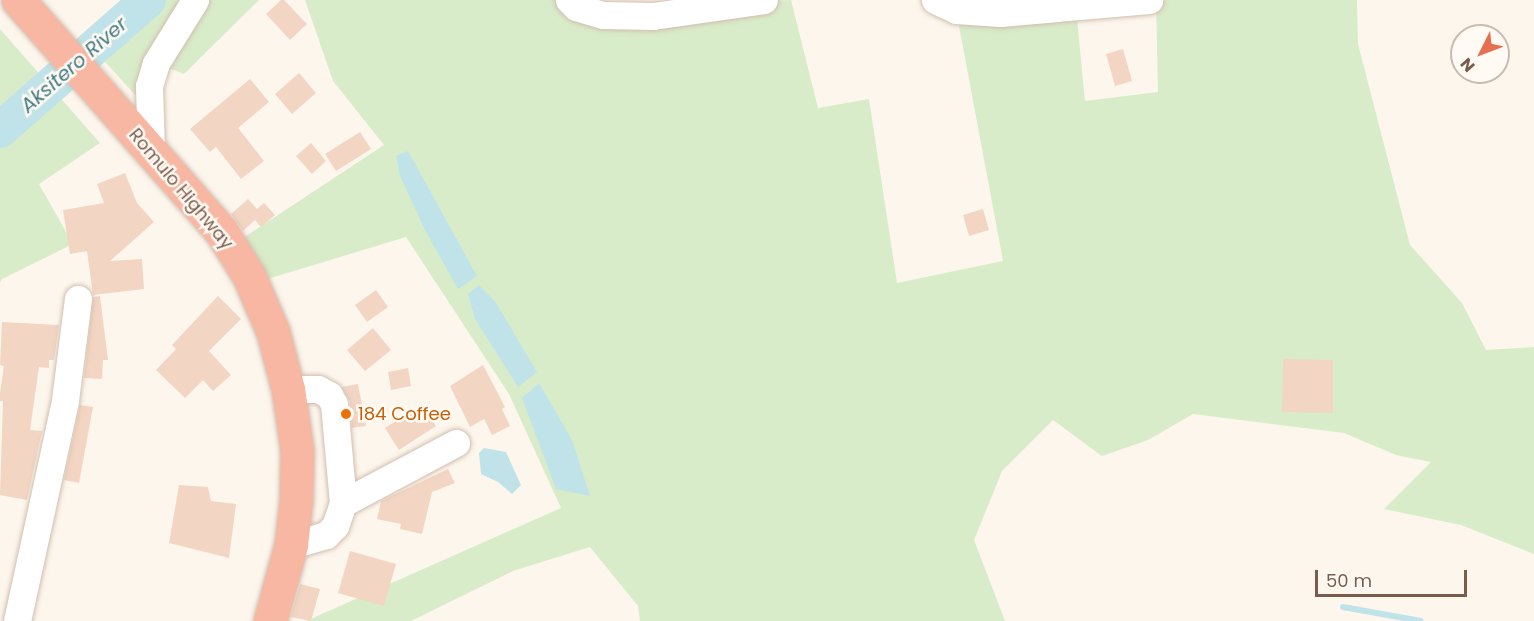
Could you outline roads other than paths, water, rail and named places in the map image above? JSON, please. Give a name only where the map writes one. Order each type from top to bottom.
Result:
[{"type":"highway","name":"Romulo Highway","points":[[25,9],[221,231],[249,276],[273,333],[288,389],[297,450],[296,500],[291,545],[270,621]]},
{"type":"street","points":[[145,144],[152,75],[161,55],[195,0]]},
{"type":"street","points":[[569,0],[576,7],[603,15],[652,16],[764,0]]},
{"type":"street","points":[[935,0],[957,10],[1000,13],[1149,0]]},
{"type":"street","points":[[17,621],[65,400],[78,299]]},
{"type":"street","points":[[288,389],[318,389],[329,395],[334,404],[343,503],[335,526],[326,535],[291,545]]},
{"type":"street","points":[[343,503],[456,443]]},
{"type":"water","points":[[408,151],[477,276],[458,289],[425,230],[400,176],[396,156]]},
{"type":"water","points":[[479,285],[495,301],[537,372],[518,387],[475,319],[468,294]]},
{"type":"water","points":[[539,383],[572,440],[590,496],[556,489],[522,398]]},
{"type":"water","points":[[484,448],[506,452],[521,485],[512,494],[498,482],[481,474],[479,453]]},
{"type":"waterway","name":"Aksitero River","points":[[0,130],[148,0]]},
{"type":"waterway","points":[[1343,607],[1421,621]]},
{"type":"place","name":"184 Coffee","points":[[346,414]]}]
